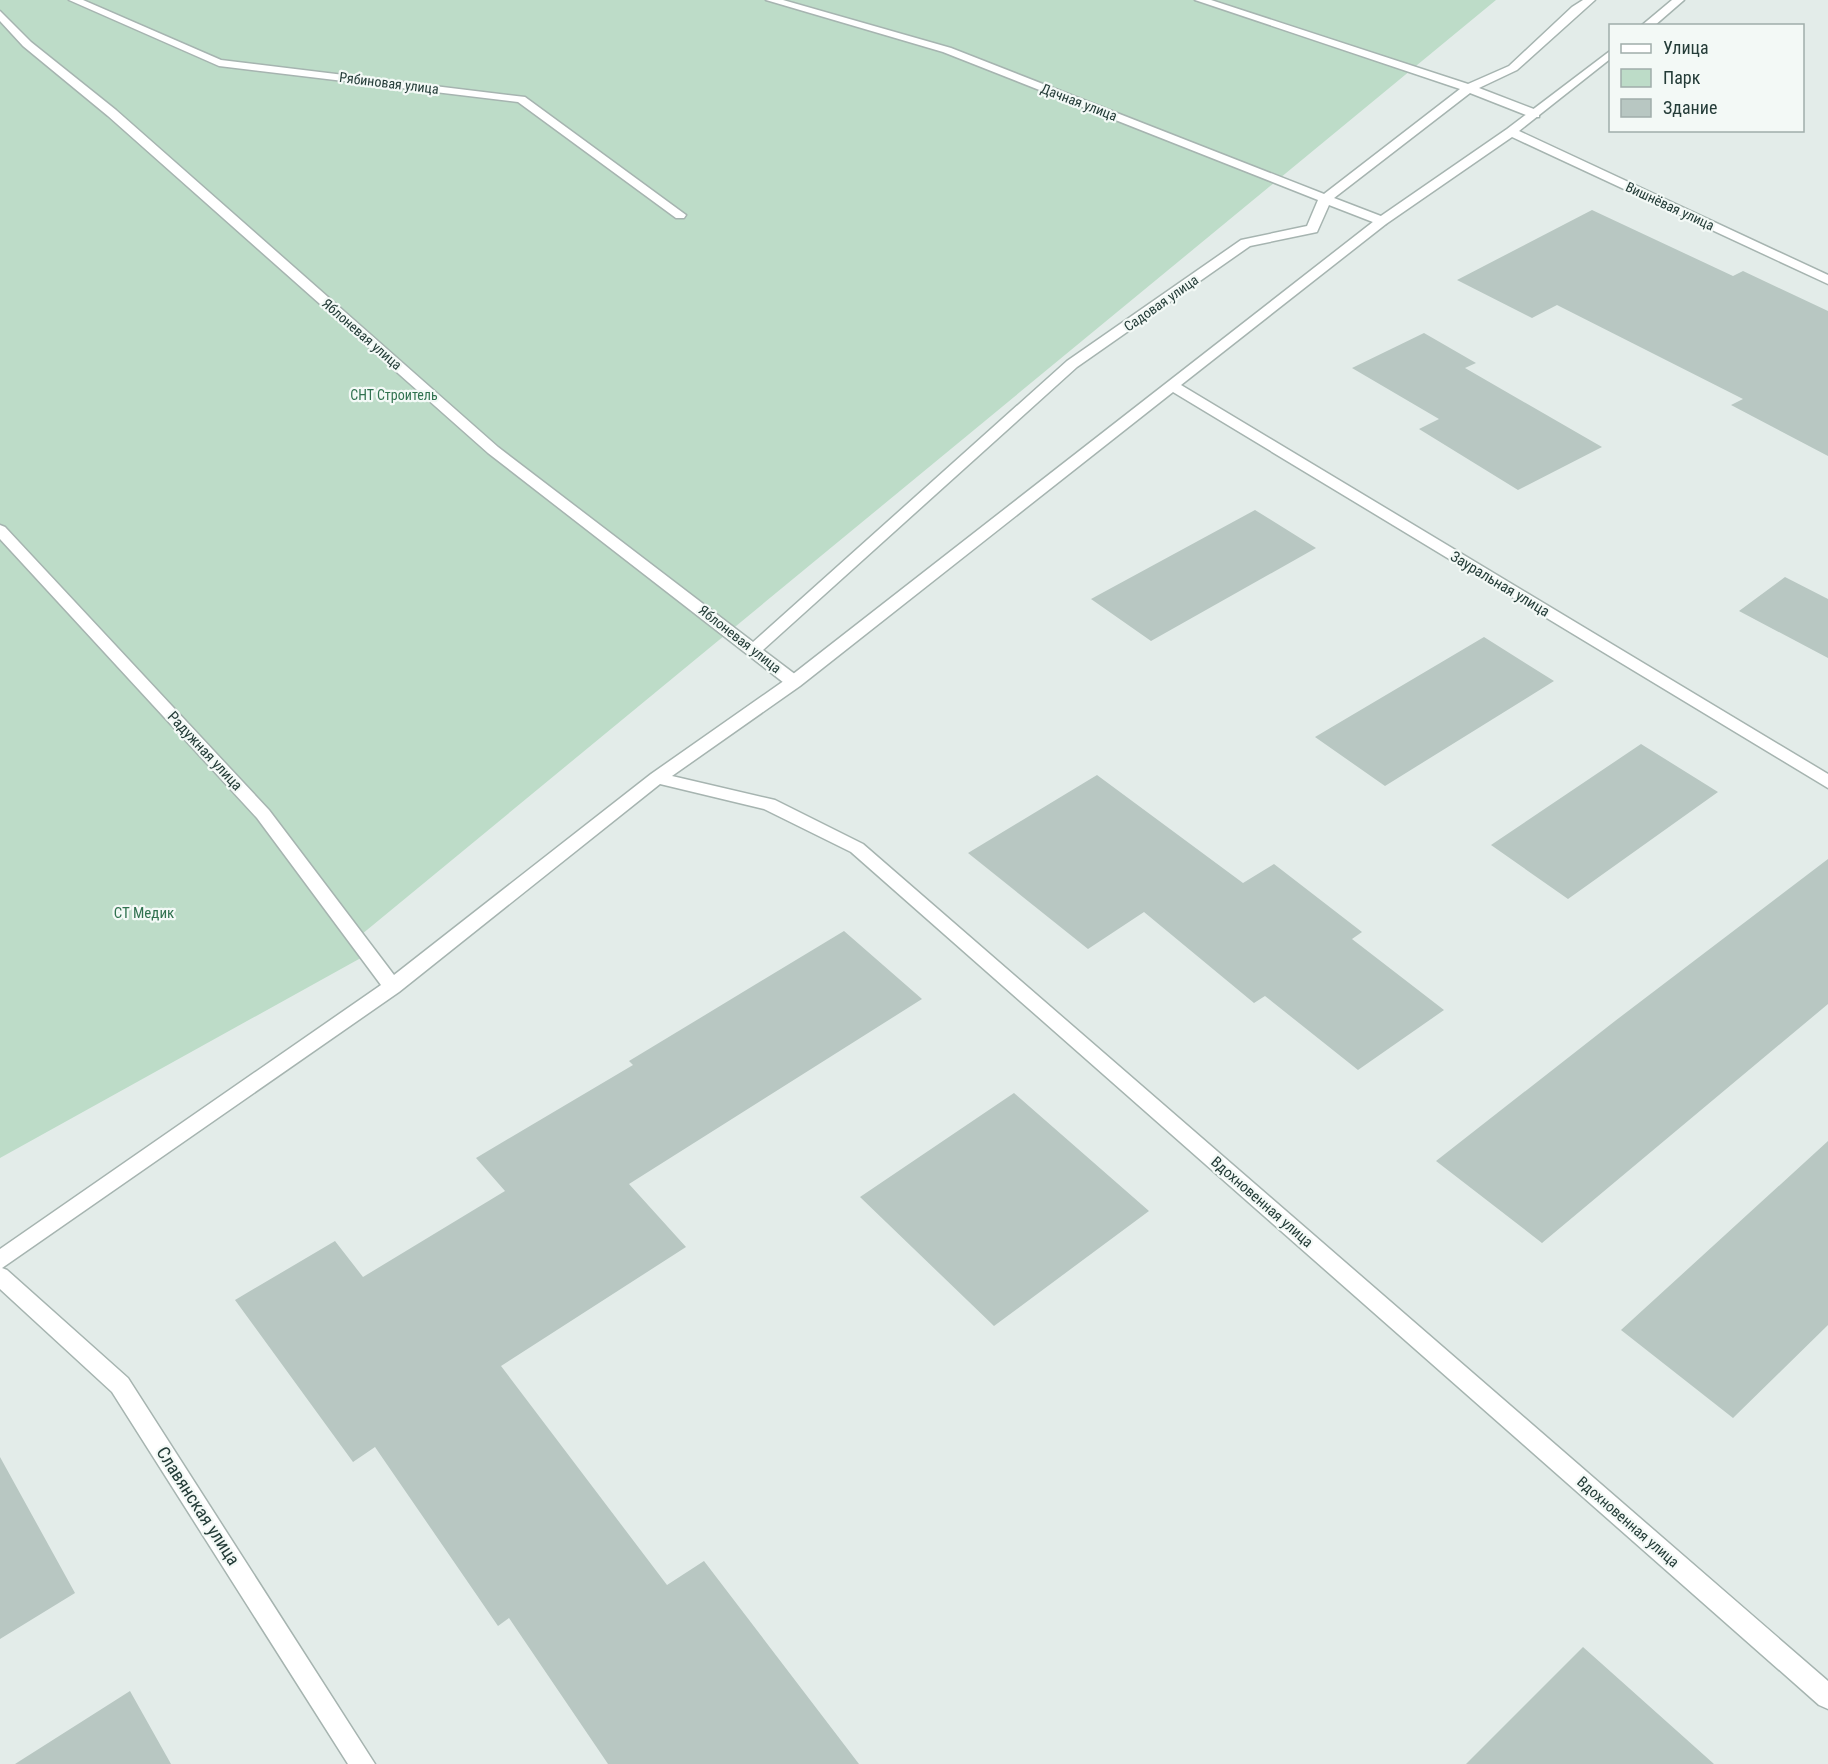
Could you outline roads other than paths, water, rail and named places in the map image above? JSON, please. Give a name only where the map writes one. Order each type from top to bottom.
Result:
[{"type":"street","name":"Рябиновая улица","points":[[74,0],[219,63],[521,99],[680,215]]},
{"type":"street","name":"Дачная улица","points":[[771,0],[947,50],[1382,221]]},
{"type":"street","points":[[1200,0],[1469,88],[1535,114]]},
{"type":"street","name":"Садовая улица","points":[[754,650],[1072,364],[1246,243],[1312,229],[1325,199],[1469,88],[1513,68],[1576,9],[1590,0]]},
{"type":"street","points":[[1649,24],[1679,0]]},
{"type":"street","name":"Яблоневая улица","points":[[0,14],[27,44],[112,113],[493,450],[794,682]]},
{"type":"street","points":[[0,1260],[392,987],[657,778],[794,682],[1382,221],[1511,132],[1609,56]]},
{"type":"street","name":"Вишнёвая улица","points":[[1511,132],[1828,280]]},
{"type":"street","name":"Зауральная улица","points":[[1173,386],[1828,782]]},
{"type":"street","name":"Радужная улица","points":[[0,530],[263,814],[392,987]]},
{"type":"street","name":"Вдохновенная улица","points":[[657,778],[769,804],[857,848],[1828,1697]]},
{"type":"street","name":"Славянская улица","points":[[0,1276],[120,1385],[362,1764]]},
{"type":"park label","name":"СНТ Строитель","points":[[394,395]]},
{"type":"park label","name":"СТ Медик","points":[[144,913]]}]
